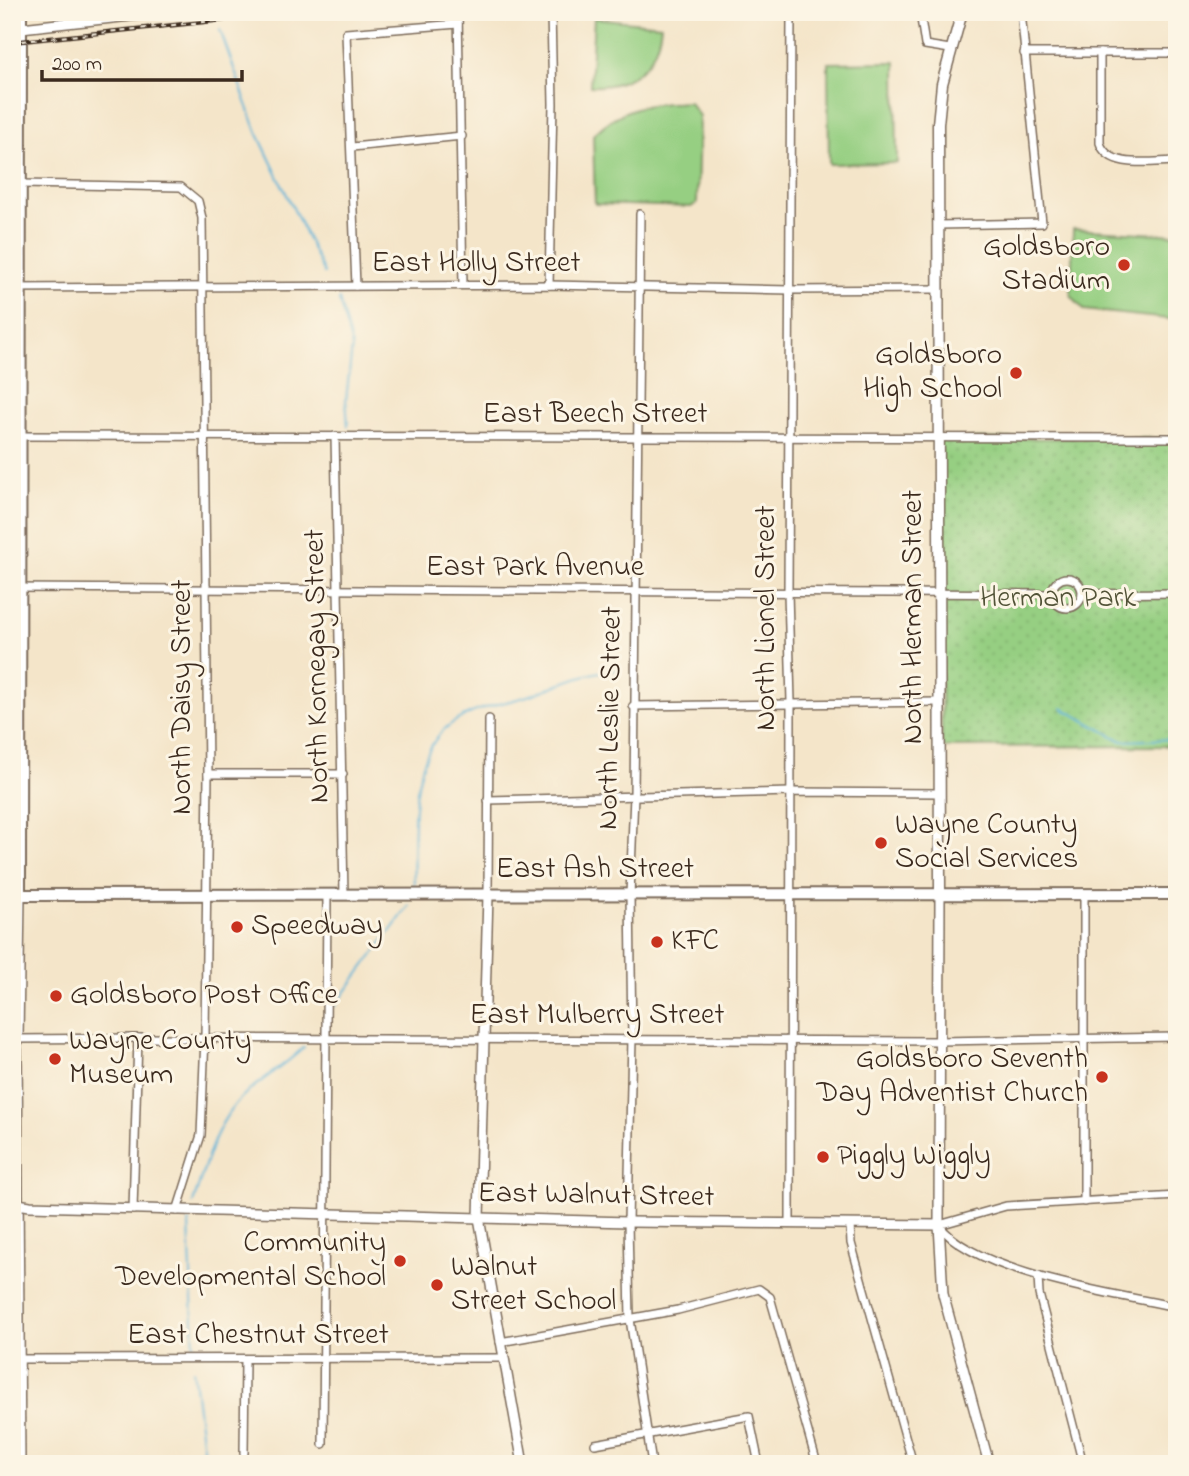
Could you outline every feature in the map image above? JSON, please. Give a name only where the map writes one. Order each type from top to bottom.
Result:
[{"type":"main road","points":[[16,895],[16,288],[21,184],[17,28],[21,12]]},
{"type":"main road","name":"North Herman Street","points":[[940,892],[937,702],[938,124],[950,49],[962,12]]},
{"type":"main road","name":"East Ash Street","points":[[16,895],[940,892],[1177,894]]},
{"type":"street","points":[[17,28],[167,12]]},
{"type":"street","points":[[458,12],[463,285]]},
{"type":"street","points":[[549,285],[553,104],[551,12]]},
{"type":"street","name":"North Lionel Street","points":[[790,1224],[791,702],[788,592],[791,12]]},
{"type":"street","points":[[920,12],[925,45],[950,49]]},
{"type":"street","points":[[939,225],[1042,223],[1021,12]]},
{"type":"street","points":[[356,286],[346,33],[458,24]]},
{"type":"street","points":[[1100,53],[1100,143],[1103,153],[1112,160],[1177,161]]},
{"type":"street","points":[[1024,54],[1177,53]]},
{"type":"street","points":[[352,147],[462,136]]},
{"type":"street","name":"North Daisy Street","points":[[21,184],[181,187],[198,201],[202,218],[208,775],[205,1037],[201,1135],[177,1211]]},
{"type":"street","name":"North Leslie Street","points":[[640,214],[634,795],[629,895],[632,1038],[628,1222],[630,1319],[652,1464]]},
{"type":"street","name":"East Holly Street","points":[[16,288],[549,285],[791,290],[939,289]]},
{"type":"street","name":"East Beech Street","points":[[16,436],[1177,438]]},
{"type":"street","name":"North Kornegay Street","points":[[335,436],[344,895]]},
{"type":"street","name":"East Park Avenue","points":[[1068,578],[1079,584],[1082,594],[1078,604],[1066,608],[1055,603],[1052,594],[1057,582],[1068,578]]},
{"type":"street","name":"East Park Avenue","points":[[16,588],[1052,594]]},
{"type":"street","name":"East Park Avenue","points":[[1082,594],[1177,593]]},
{"type":"street","points":[[633,706],[937,702]]},
{"type":"street","points":[[489,719],[486,1038],[479,1218],[520,1463]]},
{"type":"street","points":[[208,775],[343,774]]},
{"type":"street","points":[[488,800],[791,792],[939,793]]},
{"type":"street","name":"North Herman Street","points":[[940,892],[939,1225],[943,1294],[989,1464]]},
{"type":"street","points":[[1084,894],[1084,1202]]},
{"type":"street","points":[[16,895],[16,1359],[20,1464]]},
{"type":"street","points":[[323,1444],[327,895]]},
{"type":"street","name":"East Mulberry Street","points":[[18,1039],[326,1037],[940,1041],[1177,1037]]},
{"type":"street","points":[[133,1210],[138,1038]]},
{"type":"street","name":"East Walnut Street","points":[[15,1203],[30,1206],[323,1215],[939,1225],[1006,1206],[1177,1196]]},
{"type":"street","points":[[850,1225],[850,1243],[912,1463],[901,1464]]},
{"type":"street","points":[[939,1225],[949,1239],[977,1254],[1038,1276],[1177,1307]]},
{"type":"street","points":[[1038,1276],[1039,1294],[1083,1464]]},
{"type":"street","points":[[500,1342],[630,1319],[760,1289],[766,1292],[817,1464]]},
{"type":"street","name":"East Chestnut Street","points":[[16,1359],[503,1358]]},
{"type":"street","points":[[244,1453],[245,1360]]},
{"type":"street","points":[[596,1444],[749,1416],[759,1464]]},
{"type":"green space","points":[[594,18],[661,25],[654,52],[639,72],[617,83],[590,86]]},
{"type":"green space","points":[[896,62],[897,163],[829,164],[828,63]]},
{"type":"green space","points":[[689,102],[699,116],[697,203],[691,207],[595,204],[593,135],[626,111],[649,105]]},
{"type":"green space","name":"Goldsboro Stadium","points":[[1073,229],[1177,235],[1177,320],[1084,310],[1071,295]]},
{"type":"green space","name":"Herman Park","points":[[1177,438],[1177,746],[942,747],[938,439]]},
{"type":"waterway","points":[[220,30],[257,132],[324,273]]},
{"type":"waterway","points":[[339,300],[352,347],[346,400],[348,426]]},
{"type":"waterway","points":[[414,885],[416,798],[420,775],[437,737],[451,724],[476,711],[581,677],[619,670]]},
{"type":"waterway","points":[[1062,708],[1122,741],[1177,739]]},
{"type":"waterway","points":[[335,1006],[409,906]]},
{"type":"waterway","points":[[193,1203],[212,1145],[225,1118],[244,1095],[304,1047]]},
{"type":"waterway","points":[[189,1222],[194,1349]]},
{"type":"waterway","points":[[193,1370],[205,1464]]},
{"type":"railway","points":[[12,42],[299,12]]},
{"type":"place","name":"Goldsboro Stadium","points":[[1124,265]]},
{"type":"place","name":"Goldsboro High School","points":[[1016,373]]},
{"type":"place","name":"Wayne County Social Services","points":[[881,843]]},
{"type":"place","name":"Speedway","points":[[237,927]]},
{"type":"place","name":"KFC","points":[[657,942]]},
{"type":"place","name":"Goldsboro Post Office","points":[[56,996]]},
{"type":"place","name":"Wayne County Museum","points":[[55,1059]]},
{"type":"place","name":"Goldsboro Seventh Day Adventist Church","points":[[1102,1077]]},
{"type":"place","name":"Piggly Wiggly","points":[[823,1157]]},
{"type":"place","name":"Community Developmental School","points":[[400,1261]]},
{"type":"place","name":"Walnut Street School","points":[[437,1285]]}]
